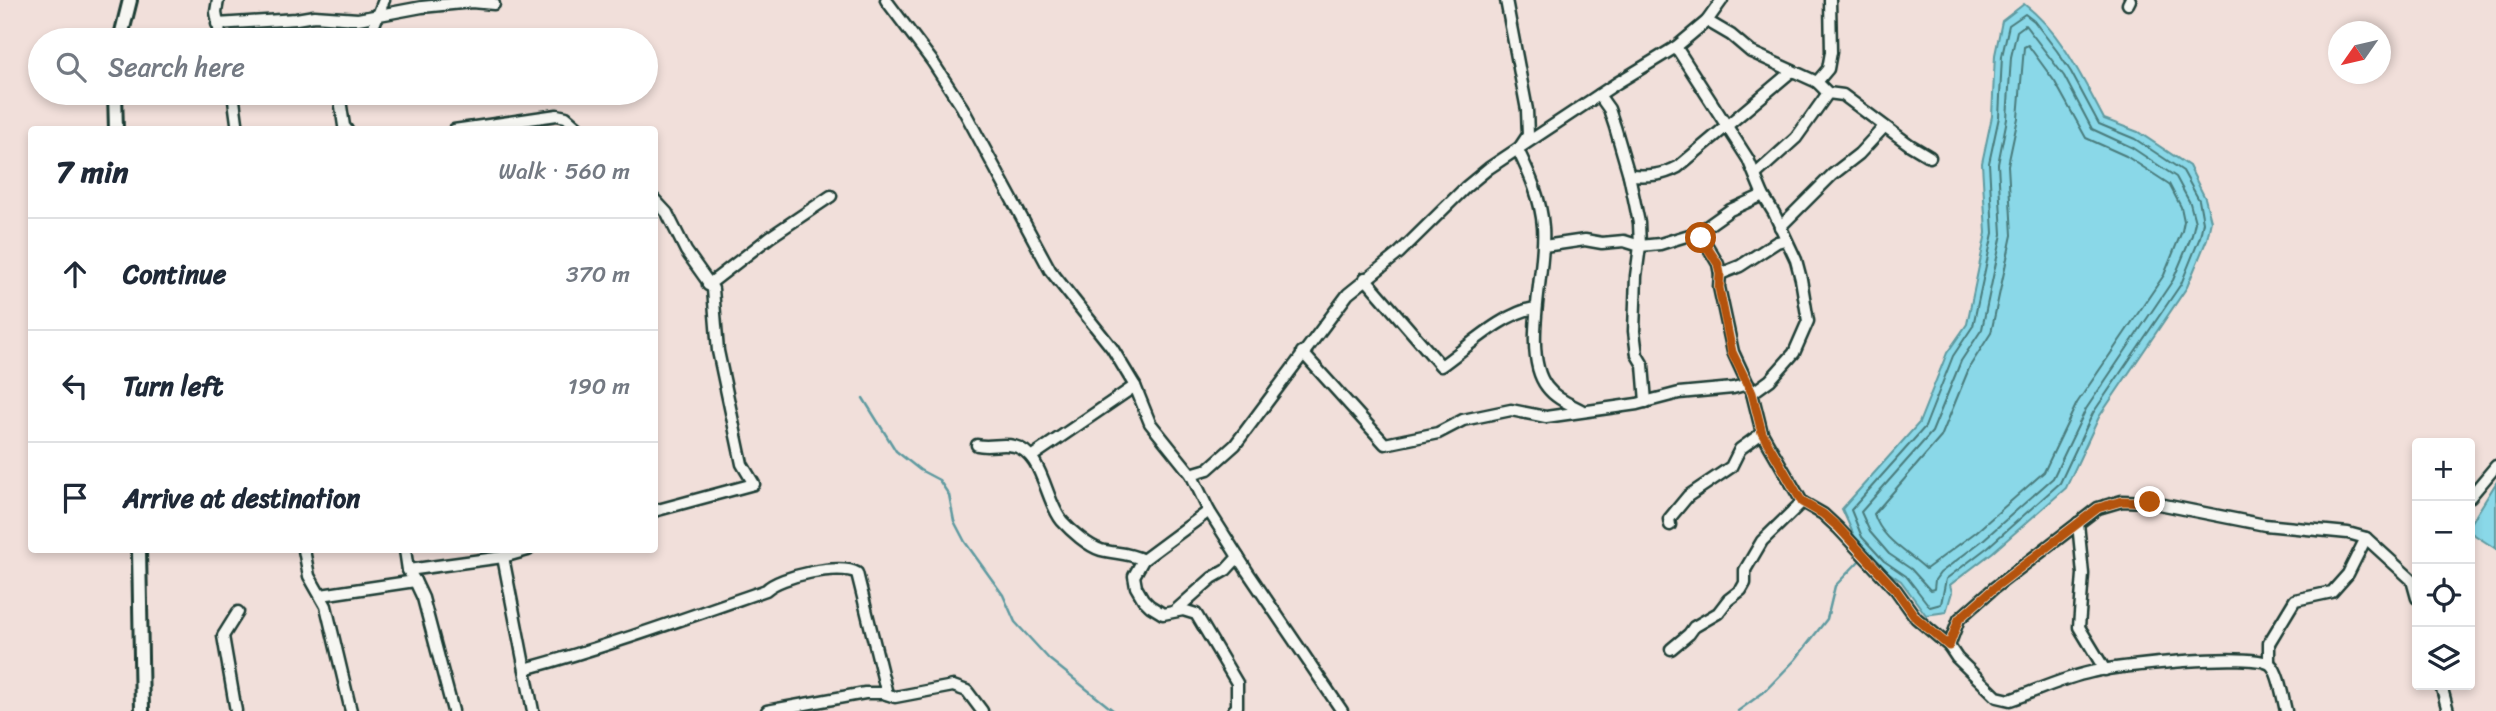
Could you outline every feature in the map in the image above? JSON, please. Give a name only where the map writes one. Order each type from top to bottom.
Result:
[{"type":"street","points":[[123,28],[130,0]]},
{"type":"street","points":[[218,0],[216,12],[219,28]]},
{"type":"street","points":[[374,28],[384,0]]},
{"type":"street","points":[[886,0],[932,61],[962,107],[1050,270],[1112,348],[1135,386],[1150,423],[1191,474],[1209,511],[1238,557],[1342,711]]},
{"type":"street","points":[[1506,0],[1527,110],[1528,135],[1518,150]]},
{"type":"street","points":[[1191,474],[1208,469],[1235,445],[1348,294],[1399,253],[1466,187],[1489,168],[1676,47],[1707,21],[1722,0]]},
{"type":"street","points":[[1817,82],[1828,69],[1831,52],[1830,0]]},
{"type":"street","points":[[218,24],[314,16],[358,19],[422,7],[471,2],[494,4]]},
{"type":"street","points":[[1707,21],[1731,35],[1751,52],[1817,82],[1828,93],[1843,95],[1884,127],[1930,157]]},
{"type":"street","points":[[1302,352],[1385,444],[1438,433],[1462,420],[1511,410],[1546,417],[1646,402],[1679,393],[1750,389],[1770,380],[1794,353],[1808,321],[1796,260],[1763,195],[1756,174],[1676,47]]},
{"type":"street","points":[[1629,175],[1649,177],[1665,174],[1678,167],[1792,71]]},
{"type":"street","points":[[1756,174],[1796,138],[1828,93]]},
{"type":"street","points":[[1600,95],[1609,109],[1629,175],[1639,223],[1634,331],[1637,355],[1643,365],[1646,402]]},
{"type":"street","points":[[115,105],[116,126]]},
{"type":"street","points":[[235,105],[237,126]]},
{"type":"street","points":[[341,105],[344,126]]},
{"type":"street","points":[[483,126],[557,116],[566,117],[576,126]]},
{"type":"street","points":[[1780,227],[1832,175],[1859,154],[1884,127]]},
{"type":"street","points":[[1518,150],[1537,191],[1543,226],[1544,246],[1535,309],[1538,371],[1546,387],[1558,398],[1583,411]]},
{"type":"street","points":[[1544,246],[1585,240],[1602,243],[1624,240],[1640,246],[1660,244],[1699,232],[1730,210],[1763,195]]},
{"type":"street","points":[[708,285],[770,237],[831,196]]},
{"type":"street","points":[[658,203],[667,213],[686,251],[713,289],[716,341],[743,464],[754,484],[658,511]]},
{"type":"street","points":[[1699,232],[1718,264],[1719,288],[1732,352],[1750,389],[1762,433],[1802,502],[1823,514],[1860,552],[1896,590],[1916,618],[1949,646],[1997,697],[2002,711]]},
{"type":"street","points":[[1720,274],[1740,266],[1777,242],[1785,240]]},
{"type":"street","points":[[1365,278],[1441,366],[1497,325],[1524,310],[1535,309]]},
{"type":"street","points":[[1031,457],[1135,386]]},
{"type":"street","points":[[1670,525],[1670,519],[1688,496],[1731,467],[1740,449],[1762,433]]},
{"type":"street","points":[[977,445],[1021,448],[1039,470],[1051,503],[1063,522],[1093,546],[1130,553],[1143,560]]},
{"type":"street","points":[[2475,491],[2496,466]]},
{"type":"street","points":[[1949,646],[1959,619],[1994,588],[2098,508],[2122,501],[2150,502],[2265,525],[2348,533],[2366,538],[2412,580]]},
{"type":"street","points":[[1671,649],[1689,634],[1694,626],[1718,613],[1728,600],[1741,590],[1745,583],[1745,570],[1762,541],[1802,502]]},
{"type":"street","points":[[1209,511],[1143,560],[1134,576],[1136,587],[1143,599],[1163,614],[1176,610],[1196,614],[1237,682],[1237,707],[1233,711]]},
{"type":"street","points":[[2078,523],[2083,574],[2079,627],[2105,670]]},
{"type":"street","points":[[2269,663],[2269,643],[2295,600],[2332,592],[2348,573],[2366,538]]},
{"type":"street","points":[[139,553],[142,711]]},
{"type":"street","points":[[305,553],[309,576],[321,595],[351,711]]},
{"type":"street","points":[[405,553],[408,570],[423,598],[453,711]]},
{"type":"street","points":[[408,570],[503,557],[514,553]]},
{"type":"street","points":[[503,557],[533,711]]},
{"type":"street","points":[[1176,610],[1238,557]]},
{"type":"street","points":[[524,669],[715,608],[805,573],[850,569],[857,573],[887,694]]},
{"type":"street","points":[[321,595],[415,581]]},
{"type":"street","points":[[236,711],[223,636],[239,612]]},
{"type":"street","points":[[1997,697],[2010,700],[2090,672],[2184,660],[2248,660],[2269,663],[2275,669],[2286,711]]},
{"type":"street","points":[[767,711],[865,693],[895,697],[958,686],[971,694],[982,711]]},
{"type":"street","points":[[2442,690],[2448,711]]},
{"type":"water","points":[[2024,4],[2060,42],[2104,119],[2138,132],[2189,166],[2205,198],[2211,221],[2207,239],[2187,287],[2099,417],[2066,488],[1993,552],[1950,585],[1952,592],[1946,612],[1926,615],[1901,581],[1879,566],[1856,540],[1842,509],[1919,423],[1947,353],[1967,324],[1986,233],[1982,163],[1992,116],[1995,55],[2002,21]]},
{"type":"water","points":[[2496,483],[2496,549],[2475,535],[2475,517]]},
{"type":"waterway","points":[[863,398],[896,451],[920,470],[939,480],[949,495],[954,521],[965,542],[1003,595],[1015,622],[1049,659],[1114,711]]},
{"type":"waterway","points":[[1738,711],[1764,692],[1795,660],[1827,619],[1835,586],[1861,559]]},
{"type":"route","points":[[1701,238],[1718,264],[1719,288],[1732,352],[1752,393],[1762,433],[1802,502],[1823,514],[1838,527],[1896,590],[1916,618],[1949,646],[1959,619],[1994,588],[2098,508],[2122,501],[2150,502]]}]
